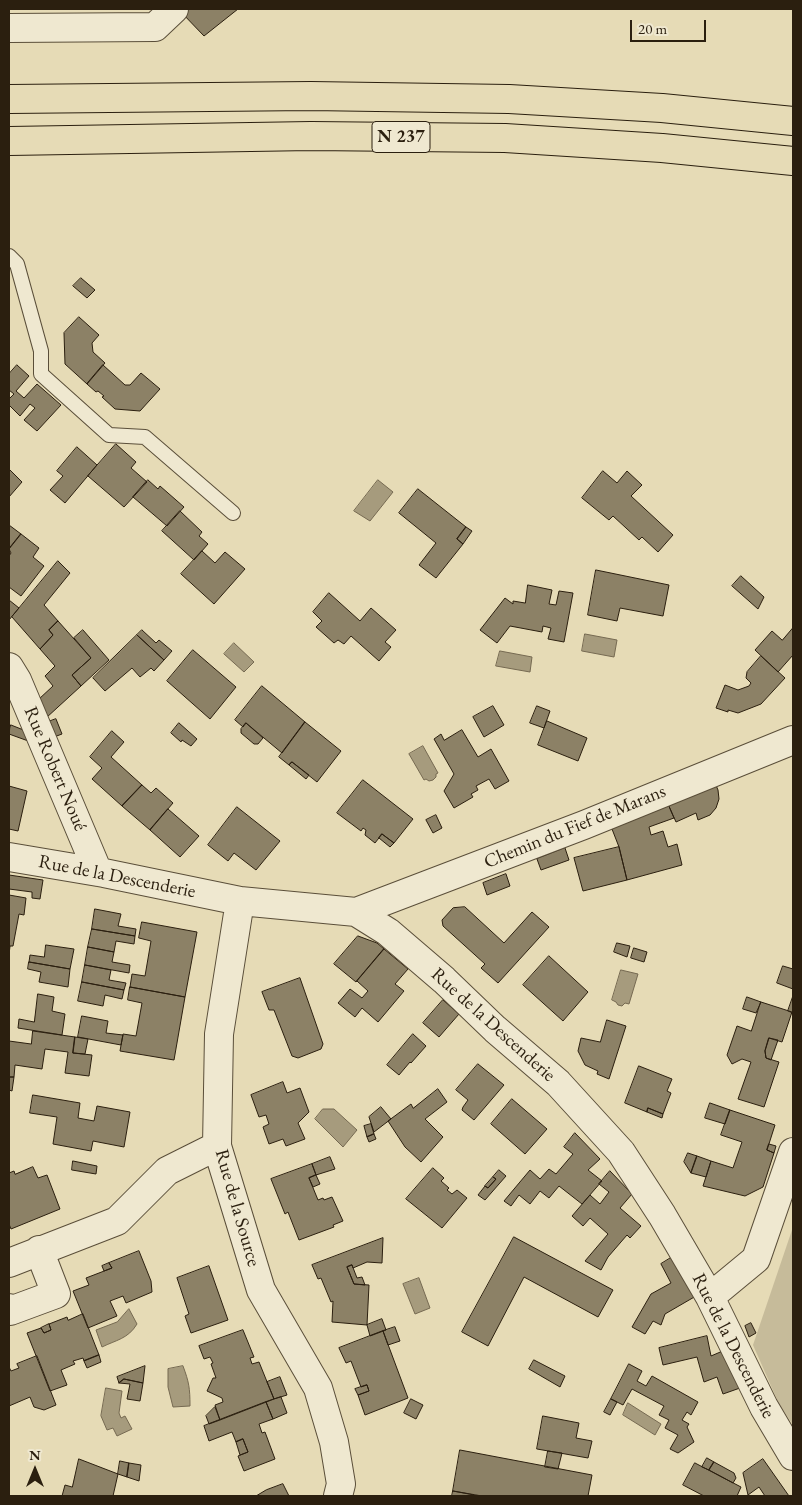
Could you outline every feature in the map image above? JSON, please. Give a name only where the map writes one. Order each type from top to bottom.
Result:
[{"type":"highway","name":"N 237","points":[[9,100],[311,96],[509,99],[662,108],[793,121]]},
{"type":"highway","name":"N 237","points":[[9,141],[311,136],[505,138],[662,148],[793,161]]},
{"type":"street","points":[[9,28],[155,27],[174,9]]},
{"type":"street","name":"Rue Robert Noué","points":[[9,667],[17,680],[98,872]]},
{"type":"street","name":"Chemin du Fief de Marans","points":[[356,912],[584,825],[793,740]]},
{"type":"street","name":"Rue de la Descenderie","points":[[9,857],[98,872],[240,901],[356,912],[388,932],[558,1083],[621,1152],[662,1215],[710,1297],[764,1407],[793,1456]]},
{"type":"street","name":"Rue de la Source","points":[[240,901],[219,1034],[217,1146],[261,1290],[318,1388],[334,1442],[341,1484],[338,1496]]},
{"type":"street","points":[[9,1263],[117,1220],[167,1171],[217,1146]]},
{"type":"street","points":[[710,1297],[756,1259],[793,1152]]},
{"type":"street","points":[[9,1308],[10,1312],[56,1294],[39,1250]]},
{"type":"lane","points":[[9,256],[17,264],[41,351],[41,374],[108,435],[146,437],[233,513]]},
{"type":"shaded area","points":[[378,480],[393,492],[370,521],[354,511]]},
{"type":"shaded area","points":[[585,634],[617,640],[614,657],[582,651]]},
{"type":"shaded area","points":[[234,643],[254,662],[244,672],[224,654]]},
{"type":"shaded area","points":[[500,651],[532,657],[530,672],[496,666]]},
{"type":"shaded area","points":[[423,746],[438,773],[433,780],[429,781],[424,780],[409,754]]},
{"type":"shaded area","points":[[621,970],[638,974],[629,1004],[625,1003],[622,1006],[612,1000]]},
{"type":"shaded area","points":[[323,1109],[334,1109],[357,1130],[343,1147],[315,1119]]},
{"type":"shaded area","points":[[793,1227],[793,1425],[779,1404],[753,1345]]},
{"type":"shaded area","points":[[419,1278],[430,1308],[415,1314],[403,1284]]},
{"type":"shaded area","points":[[129,1309],[137,1324],[130,1333],[102,1347],[96,1330],[117,1322]]},
{"type":"shaded area","points":[[183,1366],[189,1385],[190,1406],[173,1407],[168,1387],[168,1369]]},
{"type":"shaded area","points":[[106,1388],[122,1391],[119,1413],[121,1418],[125,1416],[132,1429],[117,1436],[113,1428],[107,1430],[101,1416]]},
{"type":"shaded area","points":[[628,1403],[661,1424],[655,1435],[623,1415]]},
{"type":"building","points":[[185,9],[238,9],[204,36],[181,12]]},
{"type":"building","points":[[81,278],[95,290],[87,298],[73,286]]},
{"type":"building","points":[[79,317],[99,335],[92,343],[93,352],[105,363],[87,384],[65,364],[64,333]]},
{"type":"building","points":[[17,365],[29,376],[16,391],[24,398],[37,384],[61,405],[37,431],[24,420],[35,408],[30,404],[20,416],[9,405],[9,399],[14,394],[9,390],[9,374]]},
{"type":"building","points":[[103,365],[125,385],[130,385],[141,373],[160,389],[140,411],[115,409],[102,397],[104,396],[87,384]]},
{"type":"building","points":[[116,444],[136,462],[131,468],[147,482],[124,507],[88,476]]},
{"type":"building","points":[[77,447],[97,465],[65,503],[50,490],[63,476],[57,471]]},
{"type":"building","points":[[9,469],[22,482],[9,497]]},
{"type":"building","points":[[603,471],[617,483],[627,471],[642,485],[631,496],[673,535],[658,552],[642,537],[639,540],[613,516],[609,520],[582,498]]},
{"type":"building","points":[[148,480],[158,489],[160,486],[184,507],[167,526],[133,497]]},
{"type":"building","points":[[418,489],[466,527],[457,539],[463,544],[436,578],[419,565],[436,543],[399,513]]},
{"type":"building","points":[[180,511],[202,532],[199,536],[208,544],[194,560],[162,531]]},
{"type":"building","points":[[9,525],[21,534],[9,549]]},
{"type":"building","points":[[466,527],[472,531],[463,544],[457,539]]},
{"type":"building","points":[[21,534],[39,548],[33,557],[44,566],[21,596],[9,587],[9,556],[11,553],[9,549]]},
{"type":"building","points":[[202,551],[215,563],[225,552],[245,569],[214,604],[181,574]]},
{"type":"building","points":[[58,561],[70,573],[44,605],[58,621],[49,630],[53,635],[40,649],[12,617]]},
{"type":"building","points":[[596,570],[669,585],[663,616],[620,608],[617,621],[588,615]]},
{"type":"building","points":[[741,576],[764,597],[758,609],[732,586]]},
{"type":"building","points":[[528,585],[552,590],[549,604],[556,605],[559,591],[573,593],[564,642],[548,639],[551,628],[543,626],[542,632],[510,626],[497,643],[480,630],[505,598],[513,604],[513,601],[525,603]]},
{"type":"building","points":[[329,593],[360,621],[371,608],[396,630],[385,642],[391,647],[379,661],[351,636],[344,644],[338,640],[334,643],[316,627],[322,621],[313,612]]},
{"type":"building","points":[[9,600],[19,608],[9,620]]},
{"type":"building","points":[[58,621],[91,658],[72,675],[81,686],[46,718],[39,699],[53,686],[45,676],[55,666],[40,649],[53,635],[49,630]]},
{"type":"building","points":[[793,628],[793,655],[778,672],[755,650],[772,631],[782,640]]},
{"type":"building","points":[[83,630],[109,660],[81,686],[72,675],[91,658],[74,638]]},
{"type":"building","points":[[142,630],[156,643],[159,640],[172,651],[164,660],[137,635]]},
{"type":"building","points":[[137,635],[164,660],[154,671],[151,668],[140,677],[132,668],[105,691],[93,678]]},
{"type":"building","points":[[193,650],[236,687],[210,719],[167,681]]},
{"type":"building","points":[[761,656],[785,678],[761,704],[738,713],[716,708],[725,685],[738,690],[749,686],[751,683],[746,678],[747,672]]},
{"type":"building","points":[[262,686],[305,722],[282,753],[246,723],[243,727],[235,720]]},
{"type":"building","points":[[493,706],[504,725],[484,737],[473,717]]},
{"type":"building","points":[[537,706],[550,711],[544,728],[530,723]]},
{"type":"building","points":[[56,719],[62,734],[54,737],[48,722]]},
{"type":"building","points":[[547,721],[587,738],[578,761],[538,745]]},
{"type":"building","points":[[305,722],[341,751],[317,782],[292,762],[289,765],[279,757]]},
{"type":"building","points":[[179,723],[197,739],[191,746],[182,740],[181,742],[171,733]]},
{"type":"building","points":[[246,723],[263,738],[258,744],[254,744],[241,733],[241,729]]},
{"type":"building","points":[[11,725],[26,731],[31,742],[9,734]]},
{"type":"building","points":[[462,730],[478,757],[491,749],[509,781],[495,789],[489,779],[476,786],[478,790],[471,794],[473,797],[454,808],[444,791],[454,774],[434,739],[441,734],[444,740]]},
{"type":"building","points":[[112,731],[124,742],[111,757],[142,785],[122,806],[92,779],[102,768],[90,757]]},
{"type":"building","points":[[292,762],[309,775],[306,779],[289,765]]},
{"type":"building","points":[[363,780],[413,819],[394,843],[382,834],[375,843],[365,835],[366,830],[363,828],[361,831],[337,813]]},
{"type":"building","points":[[715,783],[719,799],[716,808],[710,815],[698,820],[696,813],[676,822],[668,804]]},
{"type":"building","points":[[142,785],[151,793],[156,788],[173,803],[150,830],[122,806]]},
{"type":"building","points":[[9,786],[27,791],[18,831],[9,829]]},
{"type":"building","points":[[668,804],[674,818],[649,827],[651,835],[663,831],[668,847],[677,844],[682,865],[627,880],[619,847],[612,829]]},
{"type":"building","points":[[237,807],[280,841],[256,870],[234,853],[228,861],[208,845]]},
{"type":"building","points":[[168,809],[199,836],[180,857],[150,830]]},
{"type":"building","points":[[436,815],[442,828],[433,833],[426,820]]},
{"type":"building","points":[[382,834],[394,843],[390,847],[379,838]]},
{"type":"building","points":[[619,847],[627,880],[583,891],[574,858]]},
{"type":"building","points":[[565,848],[569,860],[541,870],[537,859]]},
{"type":"building","points":[[506,874],[510,886],[487,895],[483,883]]},
{"type":"building","points":[[9,875],[43,880],[40,899],[32,898],[32,892],[9,889]]},
{"type":"building","points":[[9,895],[26,898],[24,915],[19,914],[13,946],[10,946],[9,955]]},
{"type":"building","points":[[465,907],[504,943],[532,912],[549,927],[498,983],[481,968],[485,964],[443,926],[442,920],[453,908]]},
{"type":"building","points":[[95,909],[121,914],[118,926],[136,929],[135,936],[92,929]]},
{"type":"building","points":[[142,922],[197,932],[185,997],[130,987],[132,974],[145,976],[151,941],[139,938]]},
{"type":"building","points":[[92,929],[135,936],[134,944],[116,941],[114,952],[88,947]]},
{"type":"building","points":[[358,936],[377,943],[384,949],[356,982],[334,964]]},
{"type":"building","points":[[617,943],[630,946],[627,957],[614,952]]},
{"type":"building","points":[[46,945],[74,949],[70,969],[29,962],[30,955],[44,957]]},
{"type":"building","points":[[88,947],[114,952],[112,962],[130,965],[129,973],[85,965]]},
{"type":"building","points":[[634,948],[647,952],[644,962],[631,958]]},
{"type":"building","points":[[384,949],[408,969],[395,984],[404,991],[378,1022],[362,1008],[355,1017],[338,1003],[350,989],[362,998],[368,991],[357,981]]},
{"type":"building","points":[[549,956],[588,992],[563,1021],[523,985]]},
{"type":"building","points":[[29,962],[70,969],[68,987],[39,982],[41,972],[28,969]]},
{"type":"building","points":[[85,965],[111,970],[109,980],[126,983],[124,990],[82,982]]},
{"type":"building","points":[[783,966],[793,969],[793,989],[777,983]]},
{"type":"building","points":[[300,978],[323,1044],[321,1049],[298,1058],[292,1056],[274,1010],[269,1010],[262,992]]},
{"type":"building","points":[[82,982],[124,990],[122,999],[105,995],[103,1006],[78,1001]]},
{"type":"building","points":[[130,987],[185,997],[174,1060],[120,1051],[123,1034],[136,1036],[142,1003],[128,1000]]},
{"type":"building","points":[[38,994],[54,997],[52,1011],[65,1014],[62,1035],[18,1028],[19,1019],[34,1022]]},
{"type":"building","points":[[793,996],[793,1013],[788,1011]]},
{"type":"building","points":[[747,997],[761,1002],[756,1013],[743,1009]]},
{"type":"building","points":[[443,1000],[459,1014],[439,1037],[423,1023]]},
{"type":"building","points":[[761,1002],[792,1012],[782,1042],[769,1038],[765,1051],[766,1058],[779,1062],[764,1107],[738,1099],[751,1062],[742,1059],[732,1064],[727,1055],[737,1026],[751,1031]]},
{"type":"building","points":[[82,1016],[108,1021],[106,1033],[123,1035],[121,1045],[78,1037]]},
{"type":"building","points":[[607,1020],[626,1026],[609,1079],[597,1074],[598,1071],[585,1065],[578,1051],[581,1038],[600,1042]]},
{"type":"building","points":[[33,1031],[75,1037],[73,1053],[92,1055],[89,1076],[65,1073],[68,1052],[45,1049],[42,1069],[15,1065],[14,1077],[9,1077],[9,1041],[31,1044]]},
{"type":"building","points":[[413,1034],[426,1046],[399,1075],[387,1065]]},
{"type":"building","points":[[75,1037],[88,1039],[85,1054],[73,1053]]},
{"type":"building","points":[[769,1038],[778,1040],[771,1060],[766,1058],[765,1051]]},
{"type":"building","points":[[478,1064],[504,1085],[474,1120],[462,1110],[468,1100],[456,1090]]},
{"type":"building","points":[[639,1066],[672,1079],[667,1091],[671,1093],[663,1114],[648,1108],[647,1112],[625,1103]]},
{"type":"building","points":[[9,1077],[14,1077],[12,1091],[9,1090]]},
{"type":"building","points":[[283,1082],[287,1093],[300,1088],[309,1112],[298,1123],[305,1139],[286,1146],[283,1139],[269,1144],[263,1127],[269,1124],[266,1115],[259,1117],[251,1095]]},
{"type":"building","points":[[438,1089],[447,1102],[425,1119],[443,1137],[421,1162],[405,1147],[388,1121],[411,1104],[413,1108]]},
{"type":"building","points":[[33,1095],[80,1103],[78,1118],[94,1121],[97,1106],[130,1112],[124,1147],[93,1141],[91,1151],[53,1144],[57,1117],[30,1113]]},
{"type":"building","points":[[512,1099],[547,1129],[525,1154],[491,1124]]},
{"type":"building","points":[[710,1103],[730,1110],[725,1124],[705,1118]]},
{"type":"building","points":[[381,1107],[391,1119],[374,1132],[369,1117]]},
{"type":"building","points":[[648,1108],[663,1114],[662,1118],[647,1112]]},
{"type":"building","points":[[730,1110],[775,1125],[767,1150],[774,1153],[763,1187],[745,1196],[703,1186],[711,1161],[733,1168],[742,1142],[721,1135]]},
{"type":"building","points":[[371,1124],[374,1134],[367,1137],[364,1126]]},
{"type":"building","points":[[575,1133],[600,1159],[588,1170],[602,1181],[582,1204],[559,1186],[549,1198],[540,1191],[530,1204],[519,1195],[511,1206],[504,1201],[530,1170],[540,1179],[549,1169],[556,1174],[573,1154],[564,1147]]},
{"type":"building","points":[[374,1134],[376,1139],[369,1142],[367,1137]]},
{"type":"building","points":[[769,1144],[776,1146],[774,1153],[767,1150]]},
{"type":"building","points":[[688,1153],[697,1156],[691,1173],[684,1162]]},
{"type":"building","points":[[697,1156],[711,1161],[706,1177],[691,1173]]},
{"type":"building","points":[[330,1157],[335,1169],[316,1175],[312,1164]]},
{"type":"building","points":[[73,1161],[97,1166],[96,1174],[72,1170]]},
{"type":"building","points":[[312,1164],[316,1175],[309,1178],[318,1200],[332,1197],[343,1221],[333,1225],[334,1227],[299,1240],[288,1212],[285,1214],[271,1179]]},
{"type":"building","points":[[33,1167],[38,1178],[47,1175],[60,1209],[11,1229],[9,1224],[9,1173],[14,1171],[15,1174]]},
{"type":"building","points":[[433,1168],[444,1178],[441,1181],[449,1188],[447,1190],[452,1194],[457,1190],[467,1198],[442,1228],[406,1199]]},
{"type":"building","points":[[499,1170],[506,1176],[485,1200],[478,1195],[485,1186],[488,1188],[496,1179],[493,1177]]},
{"type":"building","points":[[610,1171],[632,1194],[620,1208],[641,1226],[630,1238],[627,1235],[608,1257],[601,1270],[585,1261],[608,1234],[590,1218],[583,1226],[572,1216],[590,1195],[600,1204],[609,1192],[599,1184]]},
{"type":"building","points":[[316,1175],[320,1184],[313,1187],[309,1178]]},
{"type":"building","points":[[493,1177],[496,1179],[488,1188],[485,1186]]},
{"type":"building","points":[[514,1237],[613,1290],[598,1317],[524,1277],[488,1346],[462,1332]]},
{"type":"building","points":[[383,1238],[382,1263],[367,1262],[353,1268],[352,1265],[347,1267],[354,1284],[369,1285],[367,1325],[332,1322],[333,1301],[331,1302],[321,1278],[318,1279],[312,1265]]},
{"type":"building","points":[[139,1251],[151,1281],[152,1292],[126,1303],[123,1296],[110,1301],[117,1316],[88,1328],[73,1291],[89,1285],[86,1278],[112,1268],[109,1263]]},
{"type":"building","points":[[674,1256],[696,1296],[665,1314],[661,1325],[653,1321],[645,1334],[632,1327],[651,1294],[671,1283],[661,1264]]},
{"type":"building","points":[[109,1263],[112,1268],[104,1271],[102,1266]]},
{"type":"building","points":[[352,1265],[357,1278],[362,1277],[365,1285],[354,1284],[347,1267]]},
{"type":"building","points":[[209,1266],[228,1320],[191,1333],[185,1316],[189,1314],[177,1278]]},
{"type":"building","points":[[83,1314],[99,1355],[84,1361],[83,1358],[73,1361],[75,1364],[61,1370],[67,1385],[50,1391],[27,1333],[41,1328],[44,1333],[51,1330],[49,1324],[67,1317],[68,1320]]},
{"type":"building","points":[[382,1319],[386,1330],[370,1336],[367,1325]]},
{"type":"building","points":[[751,1323],[756,1333],[749,1337],[745,1326]]},
{"type":"building","points":[[49,1324],[51,1330],[44,1333],[41,1328]]},
{"type":"building","points":[[395,1327],[400,1341],[388,1345],[383,1331]]},
{"type":"building","points":[[243,1330],[254,1357],[250,1358],[252,1364],[259,1362],[274,1399],[220,1420],[215,1405],[223,1402],[222,1398],[207,1391],[213,1378],[216,1378],[211,1364],[213,1363],[210,1357],[204,1359],[199,1346]]},
{"type":"building","points":[[383,1331],[408,1398],[365,1415],[358,1395],[369,1391],[367,1385],[361,1387],[351,1361],[346,1363],[339,1348]]},
{"type":"building","points":[[707,1336],[711,1356],[725,1350],[740,1388],[723,1394],[717,1377],[704,1382],[697,1357],[663,1365],[659,1348]]},
{"type":"building","points":[[99,1355],[101,1362],[87,1368],[84,1361]]},
{"type":"building","points":[[37,1356],[56,1405],[44,1410],[34,1407],[30,1397],[9,1406],[9,1367],[11,1371],[19,1368],[17,1364]]},
{"type":"building","points":[[534,1360],[565,1376],[560,1387],[529,1369]]},
{"type":"building","points":[[629,1364],[642,1371],[637,1381],[646,1386],[652,1376],[698,1402],[691,1415],[687,1412],[682,1420],[689,1424],[687,1427],[694,1442],[678,1453],[670,1449],[678,1435],[665,1428],[669,1420],[659,1415],[664,1406],[632,1389],[623,1405],[611,1399]]},
{"type":"building","points":[[145,1366],[143,1383],[124,1379],[119,1383],[117,1377]]},
{"type":"building","points":[[280,1377],[287,1395],[274,1399],[267,1382]]},
{"type":"building","points":[[124,1379],[143,1383],[140,1401],[127,1399],[130,1384],[119,1383]]},
{"type":"building","points":[[367,1385],[369,1391],[358,1395],[355,1389]]},
{"type":"building","points":[[281,1397],[287,1413],[273,1419],[266,1402]]},
{"type":"building","points":[[411,1399],[423,1405],[416,1419],[404,1413]]},
{"type":"building","points":[[611,1399],[617,1402],[610,1415],[604,1412]]},
{"type":"building","points":[[266,1402],[273,1419],[259,1424],[262,1433],[265,1432],[275,1459],[244,1471],[238,1456],[248,1452],[243,1439],[236,1442],[232,1432],[209,1441],[204,1426]]},
{"type":"building","points":[[215,1407],[220,1420],[209,1424],[206,1416]]},
{"type":"building","points":[[543,1416],[579,1423],[576,1438],[592,1441],[588,1458],[537,1449]]},
{"type":"building","points":[[243,1439],[248,1452],[240,1455],[236,1442]]},
{"type":"building","points":[[460,1450],[592,1475],[588,1496],[482,1496],[453,1491]]},
{"type":"building","points":[[548,1451],[562,1453],[558,1469],[545,1467]]},
{"type":"building","points":[[707,1458],[714,1462],[709,1470],[702,1467]]},
{"type":"building","points":[[79,1459],[118,1474],[113,1496],[62,1496],[65,1485],[72,1487]]},
{"type":"building","points":[[763,1459],[789,1496],[765,1496],[759,1487],[748,1495],[743,1473]]},
{"type":"building","points":[[120,1461],[129,1463],[127,1477],[118,1474]]},
{"type":"building","points":[[714,1462],[734,1473],[736,1478],[733,1483],[709,1470]]},
{"type":"building","points":[[129,1463],[141,1465],[139,1481],[127,1477]]},
{"type":"building","points":[[695,1463],[741,1487],[737,1496],[704,1496],[683,1485]]},
{"type":"building","points":[[283,1484],[289,1496],[256,1496],[266,1490]]},
{"type":"building","points":[[453,1491],[474,1495],[474,1496],[452,1496]]}]
